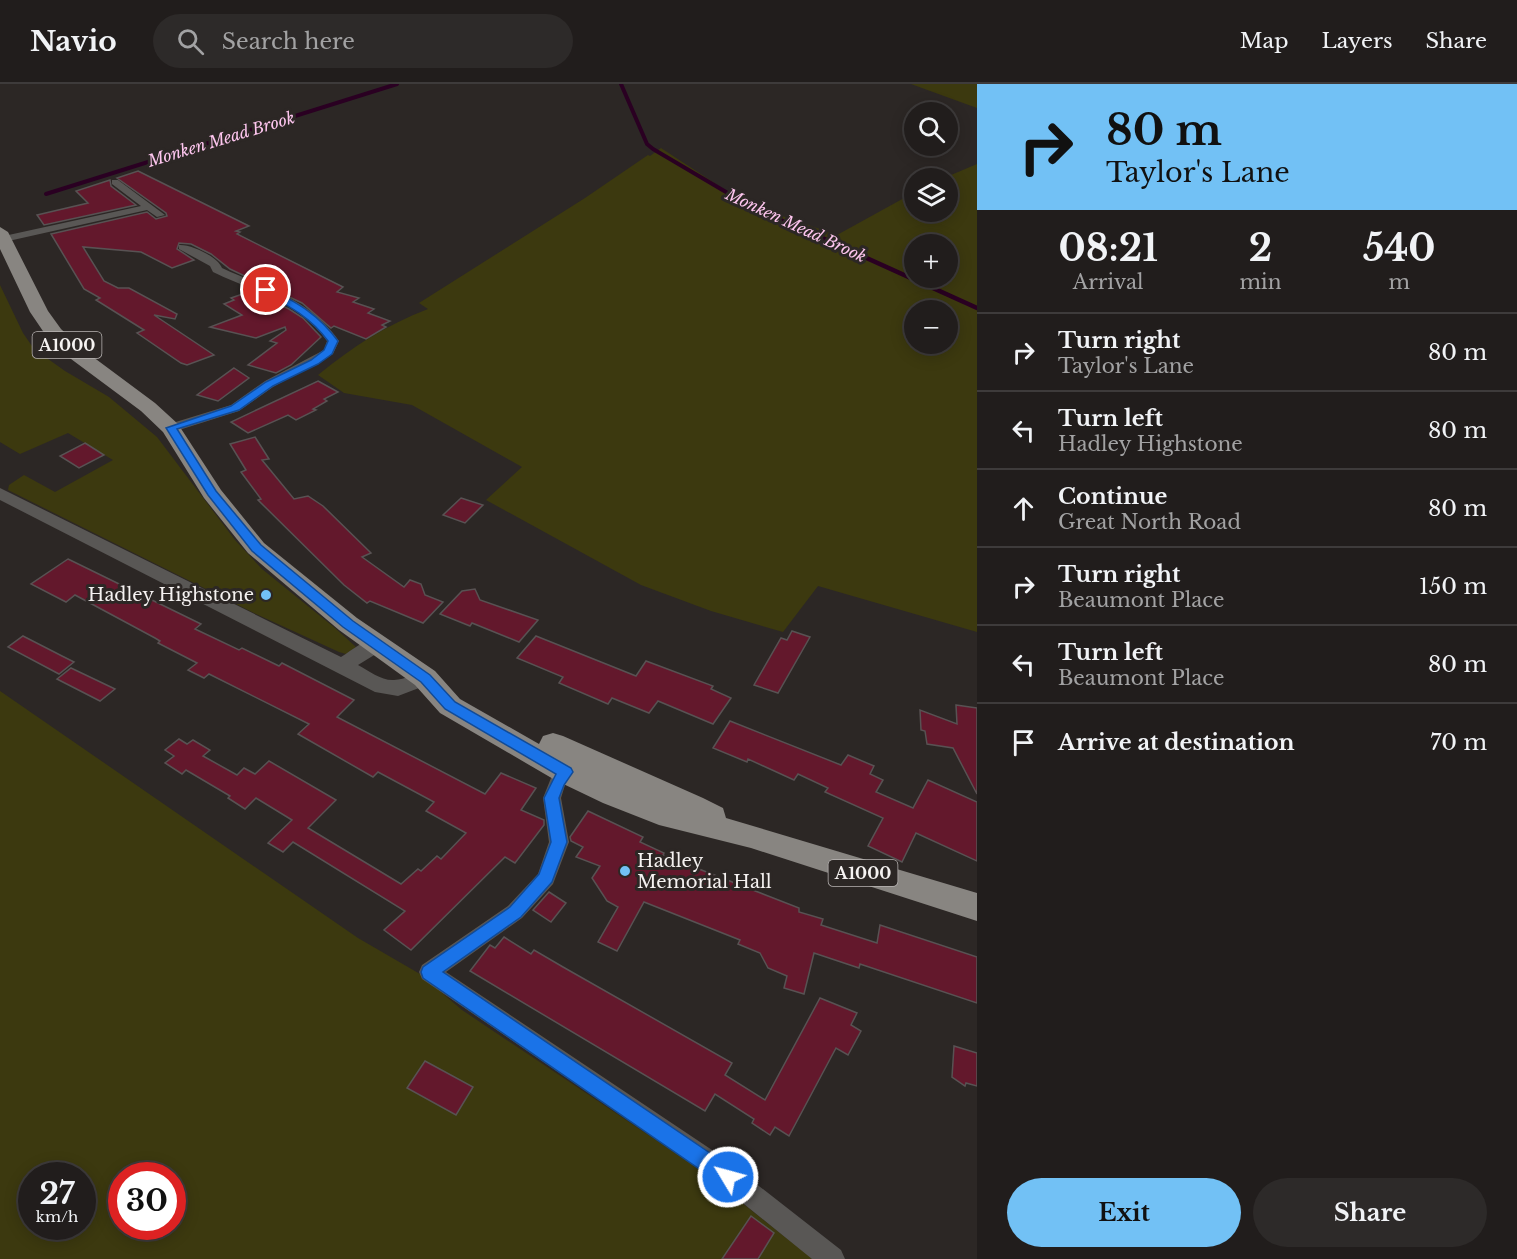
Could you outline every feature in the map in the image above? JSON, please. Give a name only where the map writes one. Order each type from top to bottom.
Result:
[{"type":"main road","name":"A1000","points":[[2,235],[39,312],[54,333],[74,352],[148,407],[171,428],[212,493],[256,548],[326,606],[425,678],[450,706],[571,765],[614,795],[670,817],[751,836],[977,907]]},
{"type":"street","points":[[116,182],[160,214]]},
{"type":"street","points":[[2,235],[149,207]]},
{"type":"street","points":[[171,428],[235,408],[269,384],[315,362],[329,352],[333,341],[327,331],[305,312],[266,290],[217,270],[215,264],[183,247]]},
{"type":"street","points":[[0,493],[383,687],[398,688],[425,678]]},
{"type":"street","points":[[343,665],[377,644]]},
{"type":"street","points":[[571,765],[557,783],[552,798],[559,842],[546,878],[516,912],[429,972],[710,1162],[832,1259]]},
{"type":"shaded area","points":[[911,84],[977,84],[977,108]]},
{"type":"shaded area","points":[[661,148],[745,203],[837,235],[904,198],[904,222],[958,222],[958,172],[977,164],[977,632],[818,586],[783,632],[711,611],[641,585],[486,500],[522,467],[412,405],[344,393],[318,375],[370,338],[428,309],[419,303],[585,198],[648,155],[650,156]]},
{"type":"shaded area","points":[[0,285],[23,333],[34,349],[65,371],[109,397],[157,437],[235,540],[262,569],[356,647],[346,654],[339,652],[256,614],[8,490],[9,485],[24,475],[55,492],[113,460],[68,433],[20,454],[0,442]]},
{"type":"shaded area","points":[[0,691],[358,938],[420,974],[462,1010],[698,1168],[813,1259],[0,1259]]},
{"type":"building","points":[[138,171],[249,226],[236,231],[240,232],[237,234],[343,287],[337,292],[359,298],[353,302],[374,309],[368,313],[390,321],[382,325],[386,327],[366,339],[334,326],[331,328],[302,303],[230,269],[211,254],[191,244],[179,243],[177,249],[194,260],[172,268],[141,252],[83,247],[104,281],[118,288],[129,288],[177,314],[175,319],[154,315],[214,355],[187,365],[181,363],[137,333],[144,330],[96,300],[100,298],[84,289],[51,234],[147,212],[156,219],[167,216],[117,178]]},
{"type":"building","points":[[110,180],[111,186],[136,205],[44,225],[37,215],[88,203],[76,191]]},
{"type":"building","points":[[251,291],[303,318],[321,337],[291,365],[276,373],[248,365],[277,343],[270,341],[286,330],[285,327],[256,338],[210,327],[242,315],[224,304],[234,300],[231,298]]},
{"type":"building","points":[[234,368],[249,378],[218,401],[197,395]]},
{"type":"building","points":[[318,381],[338,392],[324,399],[327,401],[313,409],[316,410],[296,420],[288,415],[248,433],[231,422]]},
{"type":"building","points":[[255,437],[269,459],[262,460],[294,499],[308,496],[323,506],[371,553],[362,557],[404,587],[410,580],[421,584],[425,595],[443,602],[423,623],[370,601],[367,603],[344,585],[258,500],[261,499],[241,472],[246,470],[230,444]]},
{"type":"building","points":[[85,443],[104,455],[79,468],[60,456]]},
{"type":"building","points":[[461,498],[483,505],[465,523],[443,515]]},
{"type":"building","points":[[68,559],[201,624],[195,629],[279,666],[282,663],[354,700],[337,717],[485,794],[501,773],[536,788],[521,810],[544,820],[544,825],[515,863],[505,857],[411,950],[384,930],[405,911],[293,842],[283,852],[268,843],[292,820],[256,798],[245,809],[228,798],[230,796],[186,770],[182,774],[165,763],[174,756],[165,750],[179,739],[187,744],[193,740],[210,750],[203,756],[237,775],[244,768],[255,774],[269,761],[336,800],[308,828],[401,884],[418,869],[421,871],[437,856],[441,859],[466,833],[426,811],[434,802],[378,772],[373,777],[298,734],[309,724],[209,674],[204,678],[188,670],[197,663],[75,595],[66,602],[31,584]]},
{"type":"building","points":[[475,589],[480,600],[538,620],[519,642],[472,623],[470,626],[440,614],[462,591]]},
{"type":"building","points":[[792,631],[810,637],[778,693],[754,685],[781,638],[787,640]]},
{"type":"building","points":[[23,636],[74,662],[59,674],[8,647]]},
{"type":"building","points":[[536,636],[636,676],[646,661],[713,686],[711,689],[731,698],[713,724],[658,701],[649,713],[612,698],[608,704],[559,683],[563,677],[517,658]]},
{"type":"building","points":[[71,668],[115,689],[100,701],[57,679]]},
{"type":"building","points":[[956,705],[977,708],[977,794],[953,748],[927,744],[925,731],[921,730],[920,710],[957,724]]},
{"type":"building","points":[[730,721],[841,765],[848,755],[874,766],[870,774],[883,780],[876,792],[913,808],[928,780],[977,802],[977,861],[916,833],[902,862],[868,846],[883,818],[825,792],[828,788],[798,774],[794,780],[748,759],[747,762],[713,748]]},
{"type":"building","points":[[588,811],[643,837],[640,842],[664,853],[663,855],[799,908],[799,912],[823,919],[821,925],[877,943],[880,925],[977,957],[977,1003],[860,964],[859,968],[814,953],[804,994],[784,988],[787,976],[768,968],[760,953],[738,944],[740,940],[644,902],[617,951],[598,942],[618,907],[607,901],[592,878],[600,866],[576,857],[583,847],[571,841],[570,837]]},
{"type":"building","points":[[549,892],[566,903],[551,922],[533,910]]},
{"type":"building","points":[[504,937],[531,954],[534,950],[732,1063],[725,1075],[765,1100],[820,998],[857,1013],[851,1025],[861,1031],[848,1055],[836,1048],[789,1136],[775,1127],[770,1135],[752,1123],[754,1119],[715,1094],[705,1111],[470,971],[490,945],[495,948]]},
{"type":"building","points":[[954,1046],[977,1053],[977,1086],[966,1083],[965,1086],[952,1077]]},
{"type":"building","points":[[425,1061],[473,1087],[456,1115],[407,1088]]},
{"type":"building","points":[[751,1216],[774,1233],[758,1259],[722,1259]]},
{"type":"waterway","name":"Monken Mead Brook","points":[[46,194],[397,84]]},
{"type":"waterway","name":"Monken Mead Brook","points":[[621,84],[647,144],[653,149],[748,205],[790,224]]},
{"type":"waterway","name":"Monken Mead Brook","points":[[787,222],[977,308]]},
{"type":"place","name":"Hadley Highstone","points":[[266,595]]},
{"type":"place","name":"Hadley Memorial Hall","points":[[625,871]]},
{"type":"route","points":[[266,290],[305,312],[319,323],[333,341],[329,352],[315,362],[269,384],[235,408],[171,428],[212,493],[256,548],[348,624],[425,678],[450,706],[565,772],[557,783],[552,798],[559,842],[546,878],[516,912],[429,972],[710,1162],[728,1177]]}]
